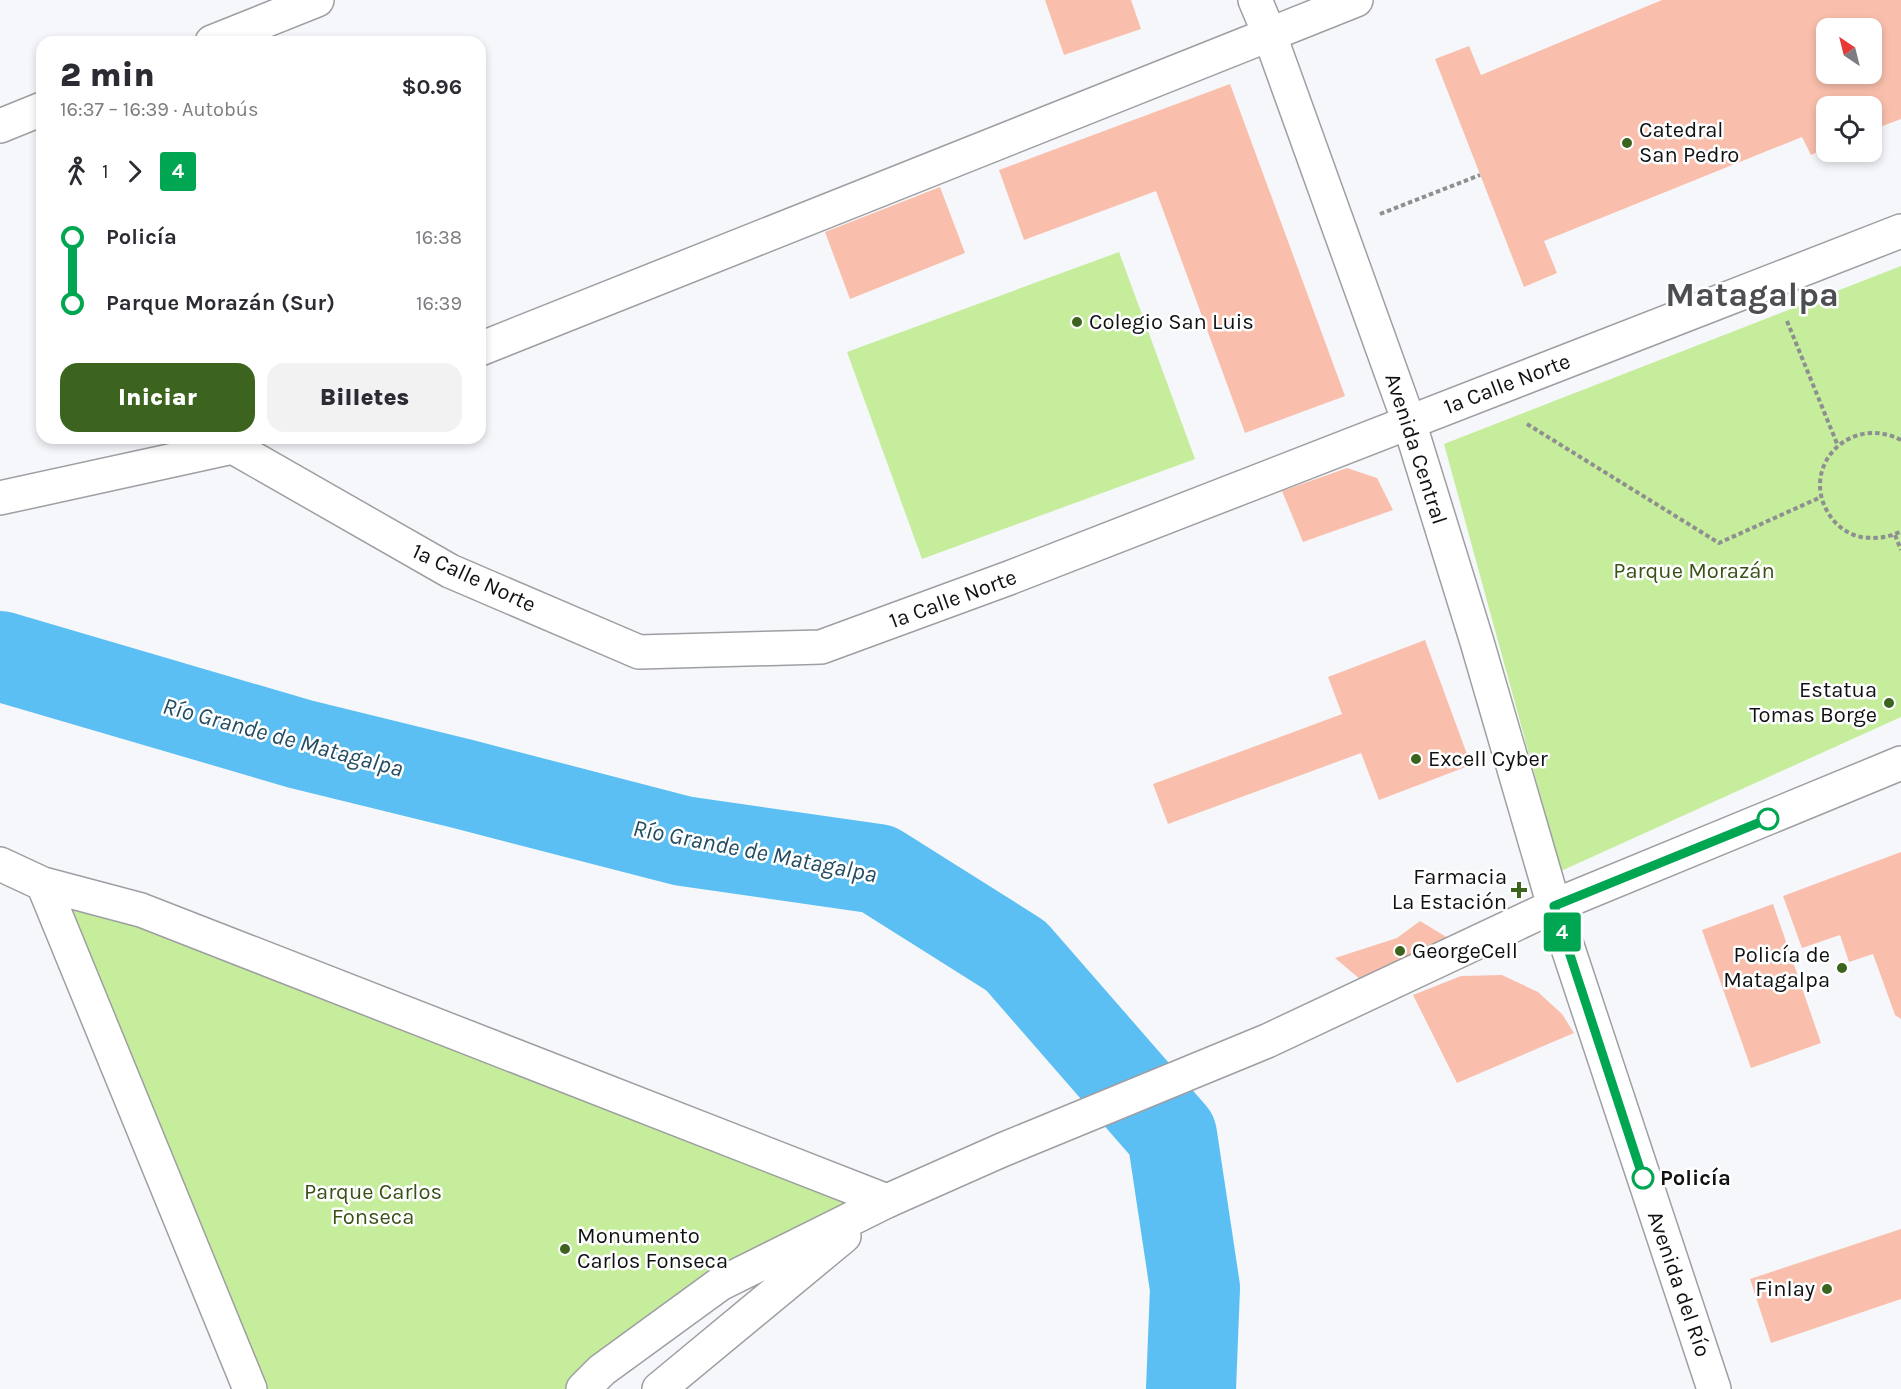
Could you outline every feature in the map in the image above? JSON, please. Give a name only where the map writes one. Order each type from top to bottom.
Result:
[{"type":"street","points":[[227,36],[318,0]]},
{"type":"street","name":"Avenida Central","points":[[1255,0],[1269,33],[1409,422],[1477,642],[1554,906]]},
{"type":"street","points":[[486,347],[1356,0]]},
{"type":"street","points":[[0,126],[36,112]]},
{"type":"street","name":"1a Calle Norte","points":[[246,444],[450,571],[639,652],[821,647],[1009,578],[1901,231]]},
{"type":"street","name":"1a Calle Norte","points":[[0,498],[240,444]]},
{"type":"street","points":[[583,1389],[602,1370],[720,1284],[887,1201],[1002,1150],[1267,1041],[1554,906],[1901,764]]},
{"type":"street","points":[[0,864],[43,884],[141,909],[887,1201]]},
{"type":"street","points":[[43,884],[250,1389]]},
{"type":"street","name":"Avenida del Río","points":[[1554,906],[1714,1389]]},
{"type":"street","points":[[659,1389],[887,1201]]},
{"type":"path","points":[[1392,209],[1480,175]]},
{"type":"path","points":[[1771,282],[1838,446]]},
{"type":"path","points":[[1480,395],[1719,543],[1821,497]]},
{"type":"path","points":[[1901,440],[1890,434],[1871,432],[1853,436],[1838,446],[1826,460],[1820,478],[1821,497],[1828,514],[1840,528],[1857,537],[1876,539],[1895,535],[1901,531]]},
{"type":"path","points":[[1895,535],[1901,550]]},
{"type":"green space","points":[[1119,252],[1195,459],[922,559],[847,352]]},
{"type":"green space","name":"Parque Morazán","points":[[1901,266],[1901,717],[1561,871],[1444,444]]},
{"type":"green space","name":"Parque Carlos Fonseca","points":[[43,884],[887,1201],[720,1284],[583,1389],[250,1389]]},
{"type":"building","points":[[1045,0],[1131,0],[1141,29],[1064,55]]},
{"type":"building","name":"Catedral San Pedro","points":[[1662,0],[1901,0],[1901,119],[1882,126],[1882,96],[1816,96],[1816,153],[1811,155],[1802,137],[1544,241],[1557,273],[1524,287],[1435,59],[1469,46],[1481,75]]},
{"type":"building","points":[[1230,84],[1345,396],[1245,433],[1156,191],[1024,240],[999,170]]},
{"type":"building","points":[[940,187],[965,253],[850,299],[825,232]]},
{"type":"building","points":[[1347,468],[1377,478],[1393,510],[1303,542],[1282,491]]},
{"type":"building","points":[[1425,640],[1471,765],[1379,800],[1361,753],[1168,824],[1153,784],[1342,714],[1328,677]]},
{"type":"building","points":[[1901,852],[1901,1019],[1895,1015],[1873,954],[1849,962],[1840,935],[1802,948],[1783,896]]},
{"type":"building","points":[[1773,904],[1821,1043],[1751,1068],[1702,930]]},
{"type":"building","name":"GeorgeCell","points":[[1420,921],[1458,944],[1368,986],[1335,958],[1397,938]]},
{"type":"building","points":[[1502,975],[1538,992],[1562,1014],[1574,1033],[1457,1083],[1413,995],[1461,976]]},
{"type":"building","name":"Finlay","points":[[1901,1229],[1901,1299],[1771,1343],[1750,1279]]},
{"type":"waterway","name":"Río Grande de Matagalpa","points":[[0,656],[300,744],[683,841],[878,869],[1016,956],[1172,1135],[1195,1288],[1191,1389]]},
{"type":"bus line","name":"4","points":[[1643,1178],[1554,906],[1768,819]]},
{"type":"place","name":"Catedral San Pedro","points":[[1627,143]]},
{"type":"place","name":"Colegio San Luis","points":[[1077,322]]},
{"type":"place","name":"Estatua Tomas Borge","points":[[1889,703]]},
{"type":"place","name":"Excell Cyber","points":[[1416,759]]},
{"type":"place","name":"Farmacia La Estación","points":[[1519,890]]},
{"type":"place","name":"GeorgeCell","points":[[1400,951]]},
{"type":"place","name":"Policía de Matagalpa","points":[[1842,968]]},
{"type":"place","name":"Policía","points":[[1643,1178]]},
{"type":"place","name":"Monumento Carlos Fonseca","points":[[565,1249]]},
{"type":"place","name":"Finlay","points":[[1827,1289]]},
{"type":"district","name":"Matagalpa","points":[[1752,295]]}]
